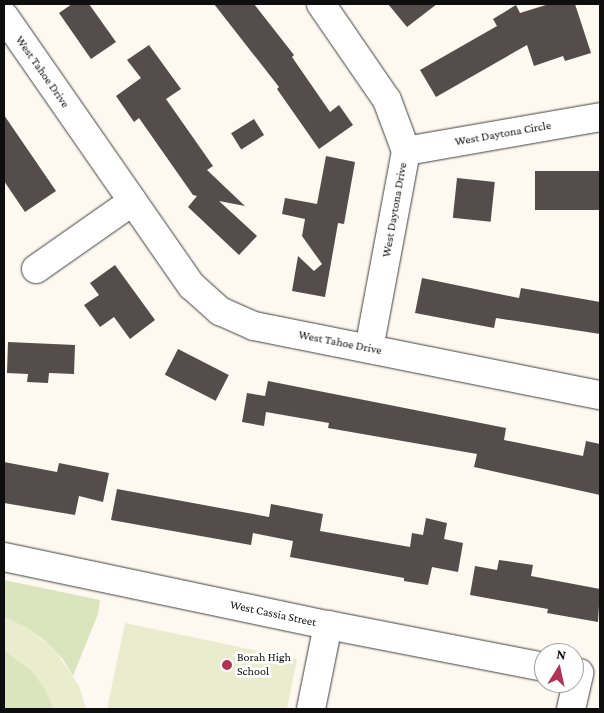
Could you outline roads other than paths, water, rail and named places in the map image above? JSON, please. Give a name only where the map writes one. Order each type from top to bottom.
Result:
[{"type":"street","name":"West Daytona Drive","points":[[321,4],[387,100],[406,151],[369,349]]},
{"type":"street","name":"West Tahoe Drive","points":[[4,16],[192,286],[220,310],[254,326],[600,395]]},
{"type":"street","name":"West Daytona Circle","points":[[406,151],[600,117]]},
{"type":"street","points":[[36,269],[132,201]]},
{"type":"street","name":"West Cassia Street","points":[[4,557],[328,625],[534,665]]},
{"type":"street","points":[[311,709],[328,625]]},
{"type":"street","points":[[571,709],[577,693]]},
{"type":"place","name":"Borah High School","points":[[227,665]]}]
